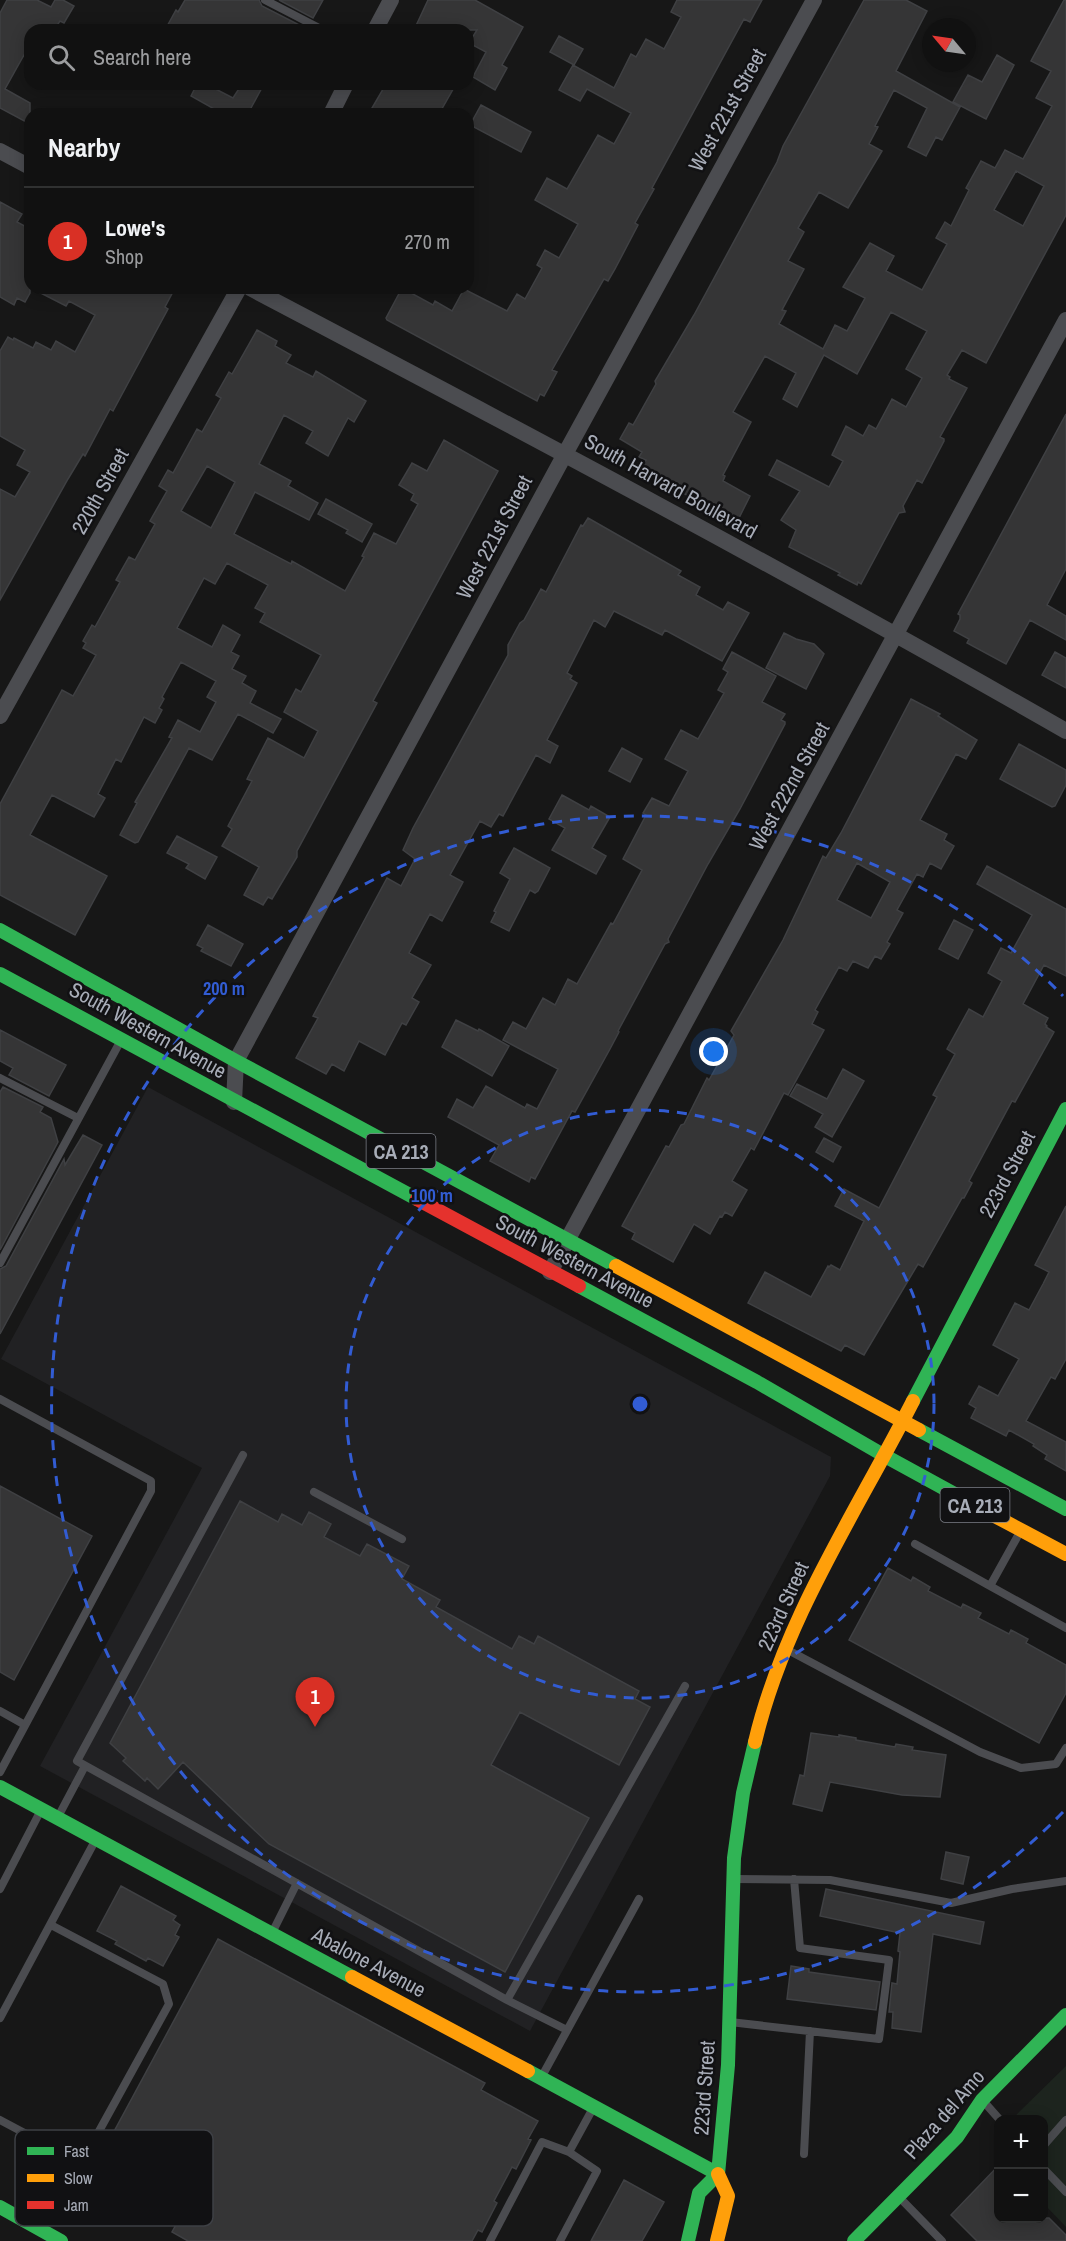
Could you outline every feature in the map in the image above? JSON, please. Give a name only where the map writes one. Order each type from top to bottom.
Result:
[{"type":"main road","name":"South Western Avenue","points":[[0,930],[567,1241],[1066,1509]]},
{"type":"main road","name":"South Western Avenue","points":[[0,974],[757,1382],[885,1456],[1066,1554]]},
{"type":"main road","name":"223rd Street","points":[[718,2174],[728,2065],[734,1858],[743,1793],[758,1728],[774,1677],[822,1568],[885,1456],[1066,1109]]},
{"type":"main road","name":"Abalone Avenue","points":[[0,1787],[718,2174]]},
{"type":"main road","name":"Plaza del Amo","points":[[854,2241],[957,2137],[982,2100],[1066,2015]]},
{"type":"main road","points":[[688,2241],[699,2193],[718,2174],[729,2196],[717,2241]]},
{"type":"main road","points":[[0,2207],[15,2215]]},
{"type":"main road","points":[[34,2226],[61,2241]]},
{"type":"street","points":[[378,24],[391,0]]},
{"type":"street","name":"West 221st Street","points":[[234,1102],[236,1061],[814,0]]},
{"type":"street","points":[[334,108],[343,90]]},
{"type":"street","points":[[0,151],[24,164]]},
{"type":"street","name":"220th Street","points":[[0,716],[236,294]]},
{"type":"street","name":"South Harvard Boulevard","points":[[261,294],[565,454],[897,634],[1066,731]]},
{"type":"street","name":"West 222nd Street","points":[[550,1272],[1066,320]]},
{"type":"lane","points":[[265,0],[311,24]]},
{"type":"lane","points":[[0,1263],[121,1040]]},
{"type":"lane","points":[[0,1078],[78,1118]]},
{"type":"lane","points":[[0,1399],[151,1481],[151,1491],[0,1772]]},
{"type":"lane","points":[[243,1455],[77,1761],[507,2000],[567,2030]]},
{"type":"lane","points":[[314,1492],[402,1539]]},
{"type":"lane","points":[[990,1586],[1021,1530]]},
{"type":"lane","points":[[915,1544],[1066,1628]]},
{"type":"lane","points":[[786,1649],[980,1752],[1021,1768],[1056,1764],[1066,1748]]},
{"type":"lane","points":[[507,2000],[685,1686]]},
{"type":"lane","points":[[0,1711],[25,1725]]},
{"type":"lane","points":[[57,1818],[85,1766]]},
{"type":"lane","points":[[0,1889],[41,1809]]},
{"type":"lane","points":[[0,2018],[96,1839]]},
{"type":"lane","points":[[734,1878],[830,1880],[951,1903],[1012,1889],[1066,1881]]},
{"type":"lane","points":[[730,2022],[879,2039],[889,1960],[800,1948],[794,1879]]},
{"type":"lane","points":[[272,1933],[297,1883]]},
{"type":"lane","points":[[541,2078],[639,1899]]},
{"type":"lane","points":[[51,1925],[163,1984],[169,2004],[100,2130]]},
{"type":"lane","points":[[804,2154],[810,2031]]},
{"type":"lane","points":[[982,2100],[996,2115]]},
{"type":"lane","points":[[569,2152],[594,2107]]},
{"type":"lane","points":[[1048,2140],[1066,2120]]},
{"type":"lane","points":[[0,2121],[17,2130]]},
{"type":"lane","points":[[490,2241],[542,2142],[569,2152],[597,2171],[560,2241]]},
{"type":"lane","points":[[1048,2173],[1066,2192]]},
{"type":"lane","points":[[898,2197],[942,2241]]},
{"type":"shaded area","points":[[148,1087],[831,1457],[830,1476],[530,2031],[40,1766],[202,1468],[1,1359]]},
{"type":"shaded area","points":[[1066,2066],[1066,2227],[1048,2208],[1048,2115],[1016,2115]]},
{"type":"building","points":[[7,0],[37,0],[51,7],[55,0],[63,0],[74,6],[64,23],[60,21],[58,24],[24,24],[24,55],[5,89],[30,103],[30,108],[24,108],[24,121],[0,108],[0,13]]},
{"type":"building","points":[[185,0],[259,0],[262,6],[297,24],[168,24],[176,10],[178,12]]},
{"type":"building","points":[[279,0],[323,0],[313,18]]},
{"type":"building","points":[[428,0],[475,0],[523,27],[502,65],[507,68],[495,90],[474,78],[486,52],[474,46],[474,35],[477,30],[474,30],[474,24],[417,24]]},
{"type":"building","points":[[677,0],[762,0],[750,22],[744,19],[652,188],[654,189],[635,223],[638,225],[615,269],[608,281],[604,279],[552,370],[557,372],[544,396],[540,394],[537,401],[387,320],[399,294],[413,294],[433,305],[435,301],[452,311],[461,294],[474,294],[507,311],[517,294],[525,299],[542,268],[537,265],[545,250],[559,258],[578,224],[535,200],[547,178],[567,189],[598,135],[614,144],[631,113],[587,89],[580,101],[559,90],[573,65],[614,88],[631,54],[636,57],[646,39],[664,49],[681,17],[671,12]]},
{"type":"building","points":[[864,0],[906,0],[927,11],[896,71],[960,107],[942,140],[936,137],[926,156],[908,147],[927,108],[894,90],[875,126],[878,127],[869,144],[882,151],[848,208],[819,192],[798,228],[804,232],[788,261],[804,269],[782,310],[786,311],[779,324],[823,349],[835,325],[847,331],[865,298],[843,287],[870,243],[894,256],[886,271],[922,290],[947,244],[936,238],[945,222],[951,226],[969,190],[966,188],[981,161],[995,168],[1005,150],[1023,159],[1052,106],[1036,98],[1051,71],[1031,61],[1066,0],[1066,215],[986,363],[962,350],[947,375],[949,379],[967,388],[940,437],[944,441],[922,483],[917,480],[903,506],[905,512],[899,513],[861,584],[858,582],[857,585],[838,575],[840,573],[789,547],[796,530],[781,520],[800,491],[769,475],[777,460],[829,487],[843,461],[832,455],[846,426],[863,436],[869,425],[876,429],[892,399],[906,407],[922,378],[906,369],[927,331],[891,312],[857,374],[824,355],[797,407],[783,399],[796,373],[765,356],[733,412],[751,422],[723,475],[725,476],[723,481],[750,496],[737,522],[640,470],[646,460],[639,457],[642,452],[620,439],[629,423],[633,425],[656,384],[655,381],[694,315],[777,162],[783,146]],"holes":[[[1016,171],[1044,186],[1023,226],[994,210]]]},
{"type":"building","points":[[559,36],[583,49],[574,65],[550,52]]},
{"type":"building","points":[[997,55],[1014,65],[986,119],[953,102],[968,75],[982,82]]},
{"type":"building","points":[[194,90],[218,90],[233,98],[238,90],[261,90],[251,108],[212,108],[191,96]]},
{"type":"building","points":[[382,90],[453,90],[442,108],[372,108]]},
{"type":"building","points":[[481,105],[531,132],[521,152],[474,127],[474,118]]},
{"type":"building","points":[[0,202],[22,214],[17,222],[24,226],[24,294],[29,294],[25,302],[17,298],[14,305],[0,297]]},
{"type":"building","points":[[43,294],[172,294],[165,307],[168,309],[113,411],[110,409],[85,456],[83,454],[68,479],[0,600],[0,489],[15,497],[30,472],[17,465],[25,450],[0,436],[0,351],[8,337],[33,348],[36,342],[51,350],[56,341],[75,352],[95,315],[69,301],[66,306]]},
{"type":"building","points":[[257,330],[277,341],[275,346],[291,355],[286,363],[313,377],[316,371],[366,401],[354,422],[348,418],[328,456],[306,443],[313,431],[284,415],[259,464],[291,481],[288,486],[318,503],[309,520],[255,492],[234,534],[291,564],[292,561],[345,591],[374,533],[396,544],[418,504],[411,500],[414,494],[399,485],[412,463],[427,471],[444,440],[498,471],[373,701],[377,703],[297,851],[297,857],[272,899],[268,897],[263,905],[244,895],[259,867],[222,846],[232,829],[228,826],[252,781],[247,779],[268,738],[304,758],[318,731],[284,712],[296,689],[301,692],[321,655],[260,622],[265,613],[255,608],[268,585],[227,563],[215,584],[204,578],[177,628],[212,647],[223,625],[240,635],[231,652],[239,656],[232,669],[246,676],[242,683],[256,691],[250,703],[281,719],[273,733],[238,714],[212,760],[189,748],[138,842],[135,843],[120,835],[137,803],[135,802],[172,738],[169,737],[178,720],[200,732],[216,702],[207,697],[216,681],[181,662],[162,697],[164,699],[159,708],[162,710],[155,723],[144,717],[121,762],[116,759],[98,794],[105,798],[94,817],[52,795],[30,835],[107,876],[75,935],[0,895],[0,804],[62,690],[73,696],[96,655],[83,648],[86,643],[83,641],[92,625],[95,627],[120,582],[116,580],[129,557],[135,560],[155,524],[150,521],[167,491],[159,486],[168,470],[173,473],[197,429],[202,432],[221,398],[216,395],[229,372],[232,374]],"holes":[[[207,466],[235,482],[211,528],[181,511]]]},
{"type":"building","points":[[1066,414],[1066,569],[1047,605],[1066,616],[1066,640],[1030,620],[1006,664],[967,643],[969,639],[954,631],[960,619],[958,614]]},
{"type":"building","points":[[326,499],[372,524],[362,542],[346,533],[348,530],[318,514]]},
{"type":"building","points":[[588,518],[681,571],[678,575],[700,587],[696,595],[723,610],[728,602],[749,613],[722,661],[665,630],[662,635],[614,611],[605,627],[594,620],[567,673],[572,676],[570,679],[577,683],[547,740],[558,746],[550,763],[536,755],[503,816],[499,814],[491,827],[480,821],[450,875],[463,882],[442,921],[430,914],[409,953],[431,965],[412,998],[419,1002],[406,1025],[402,1023],[385,1055],[359,1041],[344,1071],[332,1064],[326,1074],[296,1058],[318,1018],[313,1016],[387,878],[401,886],[415,859],[403,850],[413,828],[508,655],[508,645],[520,623],[524,620],[541,589],[546,592],[581,525],[583,526]]},
{"type":"building","points":[[784,633],[814,644],[824,654],[806,689],[766,668]]},
{"type":"building","points":[[732,652],[776,676],[762,702],[785,714],[781,720],[785,724],[575,1112],[572,1111],[535,1179],[531,1177],[529,1182],[490,1161],[499,1145],[448,1117],[457,1099],[473,1108],[486,1086],[525,1108],[527,1104],[537,1109],[558,1069],[503,1040],[513,1022],[526,1029],[543,998],[555,1005],[568,979],[577,984],[611,923],[613,924],[642,870],[623,859],[646,815],[643,813],[652,798],[669,806],[688,771],[665,759],[681,730],[698,739],[724,693],[718,690],[728,672],[723,669]]},
{"type":"building","points":[[1055,652],[1066,658],[1066,688],[1042,675]]},
{"type":"building","points":[[911,699],[940,714],[938,716],[977,740],[966,759],[956,754],[920,820],[947,834],[944,840],[954,846],[941,869],[930,863],[923,877],[917,874],[897,910],[903,913],[887,942],[890,944],[881,959],[875,956],[868,968],[853,961],[847,971],[839,967],[815,1010],[818,1012],[812,1024],[824,1030],[788,1095],[784,1093],[754,1150],[751,1148],[732,1181],[747,1190],[732,1216],[725,1212],[722,1217],[720,1216],[710,1234],[694,1224],[673,1262],[632,1239],[635,1233],[622,1226],[666,1146],[669,1147],[681,1125],[684,1124],[707,1078],[709,1080],[734,1035],[731,1031],[783,940],[823,856],[826,858]],"holes":[[[857,863],[890,882],[871,918],[837,900]]]},
{"type":"building","points":[[1019,744],[1066,770],[1066,785],[1055,806],[1052,807],[1000,779]]},
{"type":"building","points":[[622,748],[642,759],[630,782],[609,771]]},
{"type":"building","points":[[562,795],[589,810],[591,806],[610,817],[592,848],[606,856],[596,874],[552,850],[565,828],[549,819]]},
{"type":"building","points":[[177,836],[217,857],[205,879],[186,868],[189,864],[167,853]]},
{"type":"building","points":[[514,848],[550,868],[538,891],[535,893],[530,890],[509,931],[491,922],[510,879],[500,873]]},
{"type":"building","points":[[987,866],[1066,909],[1066,976],[1044,965],[1023,1004],[1048,1018],[1046,1027],[1054,1032],[1015,1102],[1012,1101],[969,1181],[972,1183],[964,1198],[923,1267],[918,1264],[864,1355],[845,1345],[841,1351],[748,1303],[765,1272],[811,1297],[828,1266],[831,1265],[840,1270],[864,1221],[835,1206],[844,1189],[879,1208],[937,1097],[933,1095],[955,1054],[947,1049],[969,1009],[983,1017],[1002,981],[988,973],[1001,948],[1011,953],[1032,915],[977,884]]},
{"type":"building","points":[[954,920],[973,930],[958,959],[939,949]]},
{"type":"building","points":[[208,925],[243,944],[231,966],[201,951],[203,948],[197,945]]},
{"type":"building","points":[[456,1020],[478,1031],[479,1029],[509,1046],[492,1076],[442,1047]]},
{"type":"building","points":[[0,1030],[66,1065],[49,1096],[9,1075],[13,1068],[0,1061]]},
{"type":"building","points":[[843,1069],[864,1081],[832,1137],[815,1127],[823,1114],[790,1096],[797,1084],[827,1099]]},
{"type":"building","points":[[3,1087],[43,1107],[40,1112],[51,1118],[58,1142],[0,1250],[0,1092]]},
{"type":"building","points":[[83,1135],[102,1145],[0,1334],[0,1269],[6,1266],[64,1159],[65,1165]]},
{"type":"building","points":[[824,1138],[841,1147],[833,1162],[816,1152]]},
{"type":"building","points":[[1066,1206],[1066,1359],[1055,1379],[1051,1377],[1026,1421],[1066,1442],[1066,1471],[1045,1459],[1047,1455],[1033,1446],[1034,1444],[1009,1430],[1006,1436],[971,1418],[976,1408],[969,1404],[979,1386],[998,1396],[1019,1359],[993,1345],[1015,1303],[1029,1310],[1043,1284],[1049,1272],[1035,1265]]},
{"type":"building","points":[[0,1486],[92,1536],[14,1680],[0,1672]]},
{"type":"building","points":[[240,1501],[278,1522],[282,1514],[302,1525],[309,1512],[331,1524],[324,1537],[360,1556],[367,1544],[409,1566],[402,1579],[440,1600],[436,1607],[512,1649],[519,1636],[534,1644],[538,1636],[639,1691],[635,1699],[650,1707],[619,1765],[520,1712],[491,1765],[589,1818],[505,1972],[269,1844],[183,1762],[158,1789],[147,1778],[145,1781],[123,1761],[126,1758],[110,1743]]},
{"type":"building","points":[[888,1568],[911,1581],[913,1577],[930,1587],[928,1591],[961,1608],[963,1604],[981,1613],[978,1618],[1009,1634],[1011,1630],[1028,1639],[1026,1643],[1066,1665],[1066,1693],[1039,1743],[849,1640]]},
{"type":"building","points":[[811,1733],[839,1737],[839,1735],[895,1747],[896,1744],[913,1747],[912,1750],[946,1755],[940,1797],[902,1795],[830,1782],[822,1811],[793,1804],[800,1775],[804,1776]]},
{"type":"building","points":[[946,1852],[969,1857],[963,1884],[941,1879]]},
{"type":"building","points":[[121,1886],[176,1916],[173,1920],[180,1925],[175,1935],[179,1937],[163,1966],[148,1958],[146,1961],[115,1944],[117,1941],[97,1931]]},
{"type":"building","points":[[826,1889],[984,1922],[980,1944],[933,1934],[921,2032],[892,2028],[893,2012],[889,2012],[892,1983],[897,1984],[900,1933],[820,1916]]},
{"type":"building","points":[[218,1939],[485,2083],[481,2090],[538,2121],[516,2169],[512,2167],[494,2201],[497,2203],[482,2232],[478,2230],[472,2241],[188,2241],[172,2232],[175,2226],[213,2226],[213,2130],[115,2130]]},
{"type":"building","points":[[791,1966],[809,1969],[809,1972],[880,1982],[876,2010],[787,1999]]},
{"type":"building","points":[[994,2170],[994,2223],[1048,2223],[1049,2218],[1066,2235],[1066,2241],[977,2241],[951,2215]]},
{"type":"building","points":[[624,2180],[664,2202],[642,2241],[591,2241]]},
{"type":"traffic: fast","points":[[0,930],[236,1061],[616,1266]]},
{"type":"traffic: fast","points":[[0,974],[417,1199]]},
{"type":"traffic: fast","points":[[913,1401],[1066,1109]]},
{"type":"traffic: fast","points":[[579,1286],[757,1382],[991,1514]]},
{"type":"traffic: fast","points":[[919,1430],[1066,1509]]},
{"type":"traffic: fast","points":[[718,2174],[728,2065],[734,1858],[743,1793],[755,1742]]},
{"type":"traffic: fast","points":[[0,1787],[352,1977]]},
{"type":"traffic: fast","points":[[854,2241],[957,2137],[982,2100],[1066,2015]]},
{"type":"traffic: fast","points":[[528,2071],[718,2174]]},
{"type":"traffic: fast","points":[[688,2241],[699,2193],[718,2174]]},
{"type":"traffic: fast","points":[[0,2207],[15,2215]]},
{"type":"traffic: fast","points":[[34,2226],[61,2241]]},
{"type":"traffic: slow","points":[[616,1266],[919,1430]]},
{"type":"traffic: slow","points":[[755,1742],[768,1697],[803,1610],[913,1401]]},
{"type":"traffic: slow","points":[[991,1514],[1066,1554]]},
{"type":"traffic: slow","points":[[352,1977],[528,2071]]},
{"type":"traffic: slow","points":[[717,2241],[728,2196],[718,2174]]},
{"type":"traffic: jam","points":[[417,1199],[579,1286]]},
{"type":"place","name":"Lowe's","points":[[315,1727]]}]
